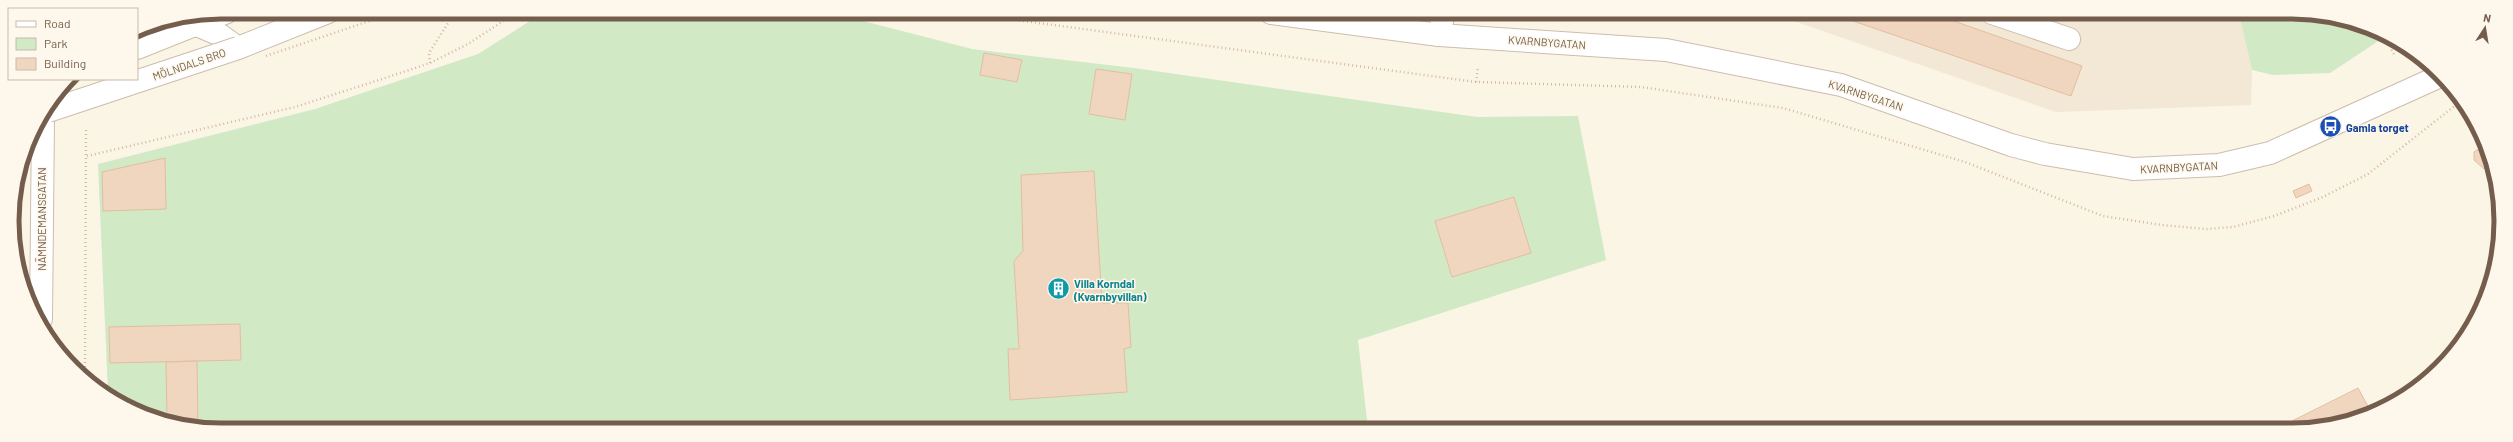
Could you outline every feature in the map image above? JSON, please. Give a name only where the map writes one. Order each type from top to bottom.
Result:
[{"type":"street","name":"MÖLNDALS BRO","points":[[53,109],[238,48],[310,19]]},
{"type":"street","name":"KVARNBYGATAN","points":[[1317,19],[1439,35],[1666,50],[1841,85],[2011,145],[2045,154],[2133,169],[2219,165],[2270,153],[2435,78]]},
{"type":"street","points":[[1439,35],[1443,19]]},
{"type":"street","points":[[2007,19],[2069,39]]},
{"type":"street","name":"MÖLNDALS BRO","points":[[190,22],[220,35],[238,48]]},
{"type":"street","points":[[138,48],[190,22]]},
{"type":"street","name":"NÄMNDEMANSGATAN","points":[[41,312],[43,126]]},
{"type":"path","points":[[430,62],[428,53],[450,19]]},
{"type":"path","points":[[87,156],[295,107],[430,62],[468,44],[506,19]]},
{"type":"path","points":[[1015,19],[1476,82],[1640,87],[1783,108],[1965,162],[2103,216],[2162,226],[2206,230],[2233,227],[2323,197],[2368,174],[2457,104]]},
{"type":"path","points":[[2394,54],[2391,50],[2395,47]]},
{"type":"path","points":[[86,125],[86,371]]},
{"type":"shaded area","points":[[1788,19],[2240,19],[2252,70],[2251,105],[2056,112]]},
{"type":"green space","points":[[533,19],[855,19],[972,49],[1134,68],[1477,117],[1578,116],[1606,260],[1358,340],[1367,423],[208,423],[169,416],[144,408],[108,388],[98,164],[315,109],[478,54]]},
{"type":"green space","points":[[2240,19],[2305,19],[2344,26],[2369,34],[2380,40],[2330,73],[2273,75],[2252,70]]},
{"type":"building","points":[[1847,19],[1948,19],[2082,66],[2071,96]]},
{"type":"building","points":[[984,53],[1022,60],[1017,82],[980,75]]},
{"type":"building","points":[[1096,69],[1132,74],[1125,120],[1089,114]]},
{"type":"building","points":[[2480,148],[2486,167],[2484,169],[2474,160],[2474,152]]},
{"type":"building","points":[[165,158],[166,209],[103,211],[102,172]]},
{"type":"building","name":"Villa Korndal (Kvarnbyvillan)","points":[[1094,171],[1102,303],[1128,303],[1131,347],[1124,349],[1127,392],[1010,400],[1008,349],[1019,349],[1014,261],[1023,251],[1021,175]]},
{"type":"building","points":[[2309,184],[2312,191],[2296,198],[2293,191]]},
{"type":"building","points":[[1514,197],[1531,253],[1452,277],[1435,221]]},
{"type":"building","points":[[240,324],[241,360],[110,363],[109,327]]},
{"type":"building","points":[[197,361],[198,421],[167,415],[166,362]]},
{"type":"building","points":[[2358,388],[2369,408],[2331,419],[2305,423],[2288,423]]},
{"type":"place","name":"Gamla torget","points":[[2331,127]]},
{"type":"place","name":"Villa Korndal (Kvarnbyvillan)","points":[[1058,289]]}]
